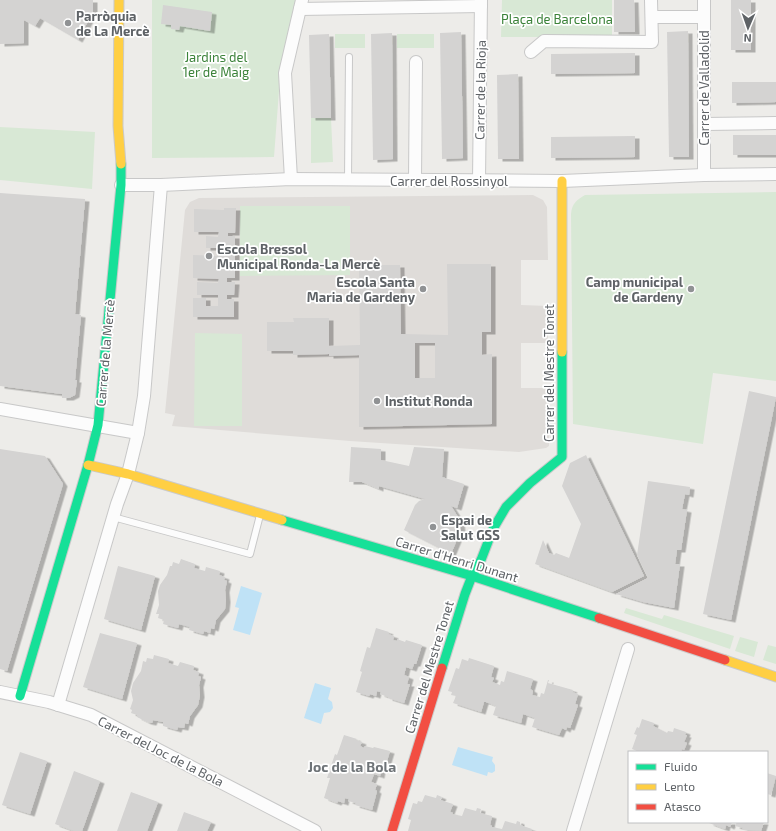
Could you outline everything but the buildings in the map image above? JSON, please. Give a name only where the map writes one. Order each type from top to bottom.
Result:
[{"type":"street","name":"Carrer de la Mercè","points":[[20,696],[88,465],[98,426],[121,185],[121,158],[118,126],[119,0]]},
{"type":"street","points":[[531,52],[544,41],[652,42],[651,0]]},
{"type":"street","name":"Carrer de Valladolid","points":[[704,0],[704,176]]},
{"type":"street","points":[[291,179],[286,73],[301,5],[481,3]]},
{"type":"street","name":"Carrer de la Rioja","points":[[479,181],[481,3]]},
{"type":"street","points":[[652,17],[704,17]]},
{"type":"street","points":[[415,180],[416,62]]},
{"type":"street","points":[[705,124],[776,123]]},
{"type":"street","name":"Carrer del Rossinyol","points":[[121,185],[291,179],[562,181],[776,174]]},
{"type":"street","name":"Carrer del Mestre Tonet","points":[[392,831],[472,576],[481,560],[493,529],[506,507],[530,483],[562,457],[562,181]]},
{"type":"street","points":[[58,705],[113,517],[128,474],[138,433],[144,396],[161,184]]},
{"type":"street","points":[[0,409],[138,433]]},
{"type":"street","name":"Carrer d'Henri Dunant","points":[[88,465],[128,474],[472,576],[776,677]]},
{"type":"street","points":[[573,831],[628,649]]},
{"type":"street","name":"Carrer del Joc de la Bola","points":[[0,692],[58,705],[91,715],[315,831]]},
{"type":"lane","points":[[348,57],[348,180]]},
{"type":"lane","points":[[113,517],[250,554],[261,514]]},
{"type":"shaded area","points":[[533,195],[543,200],[547,207],[548,260],[521,260],[521,305],[548,306],[548,343],[521,343],[521,388],[549,388],[549,446],[546,448],[519,452],[350,441],[172,426],[175,415],[165,413],[185,210],[190,202],[199,198]]},
{"type":"green space","name":"Jardins del 1er de Maig","points":[[152,0],[296,0],[281,64],[274,157],[152,158]]},
{"type":"green space","name":"Plaça de Barcelona","points":[[502,0],[612,0],[612,37],[501,37]]},
{"type":"green space","points":[[335,34],[365,34],[365,48],[335,48]]},
{"type":"green space","points":[[397,34],[434,34],[434,48],[397,48]]},
{"type":"green space","points":[[311,118],[331,118],[333,162],[311,163]]},
{"type":"green space","points":[[0,127],[95,132],[92,189],[0,180]]},
{"type":"green space","points":[[776,192],[776,381],[713,373],[703,444],[573,424],[571,214],[572,207],[575,202],[585,195]]},
{"type":"green space","points":[[240,206],[350,206],[350,275],[240,276]]},
{"type":"green space","points":[[195,333],[242,334],[242,426],[194,426]]},
{"type":"green space","points":[[626,608],[662,619],[664,615],[734,636],[730,649],[624,613]]},
{"type":"green space","points":[[740,637],[758,642],[754,657],[735,651]]},
{"type":"green space","points":[[768,645],[776,647],[776,664],[763,660]]},
{"type":"water","points":[[241,586],[262,593],[250,635],[233,630],[239,608],[235,607]]},
{"type":"water","points":[[315,683],[331,688],[328,699],[332,702],[333,708],[330,712],[324,713],[321,724],[304,718]]},
{"type":"water","points":[[458,747],[493,757],[492,761],[495,765],[495,771],[492,773],[488,772],[487,776],[452,765]]},
{"type":"traffic: fast","points":[[20,696],[88,465],[98,425],[121,185],[121,164]]},
{"type":"traffic: fast","points":[[442,668],[465,594],[472,576],[481,560],[493,529],[506,507],[530,483],[562,457],[562,352]]},
{"type":"traffic: fast","points":[[282,520],[472,576],[599,618]]},
{"type":"traffic: slow","points":[[119,0],[118,126],[121,164]]},
{"type":"traffic: slow","points":[[562,181],[562,352]]},
{"type":"traffic: slow","points":[[88,465],[128,474],[282,520]]},
{"type":"traffic: slow","points":[[725,660],[776,677]]},
{"type":"traffic: jam","points":[[599,618],[725,660]]},
{"type":"traffic: jam","points":[[392,831],[442,668]]},
{"type":"place","name":"Parròquia de La Mercè","points":[[68,23]]},
{"type":"place","name":"Escola Bressol Municipal Ronda-La Mercè","points":[[209,256]]},
{"type":"place","name":"Escola Santa Maria de Gardeny","points":[[423,289]]},
{"type":"place","name":"Camp municipal de Gardeny","points":[[691,289]]},
{"type":"place","name":"Institut Ronda","points":[[377,401]]},
{"type":"place","name":"Espai de Salut GSS","points":[[433,527]]},
{"type":"district","name":"Joc de la Bola","points":[[352,767]]}]
